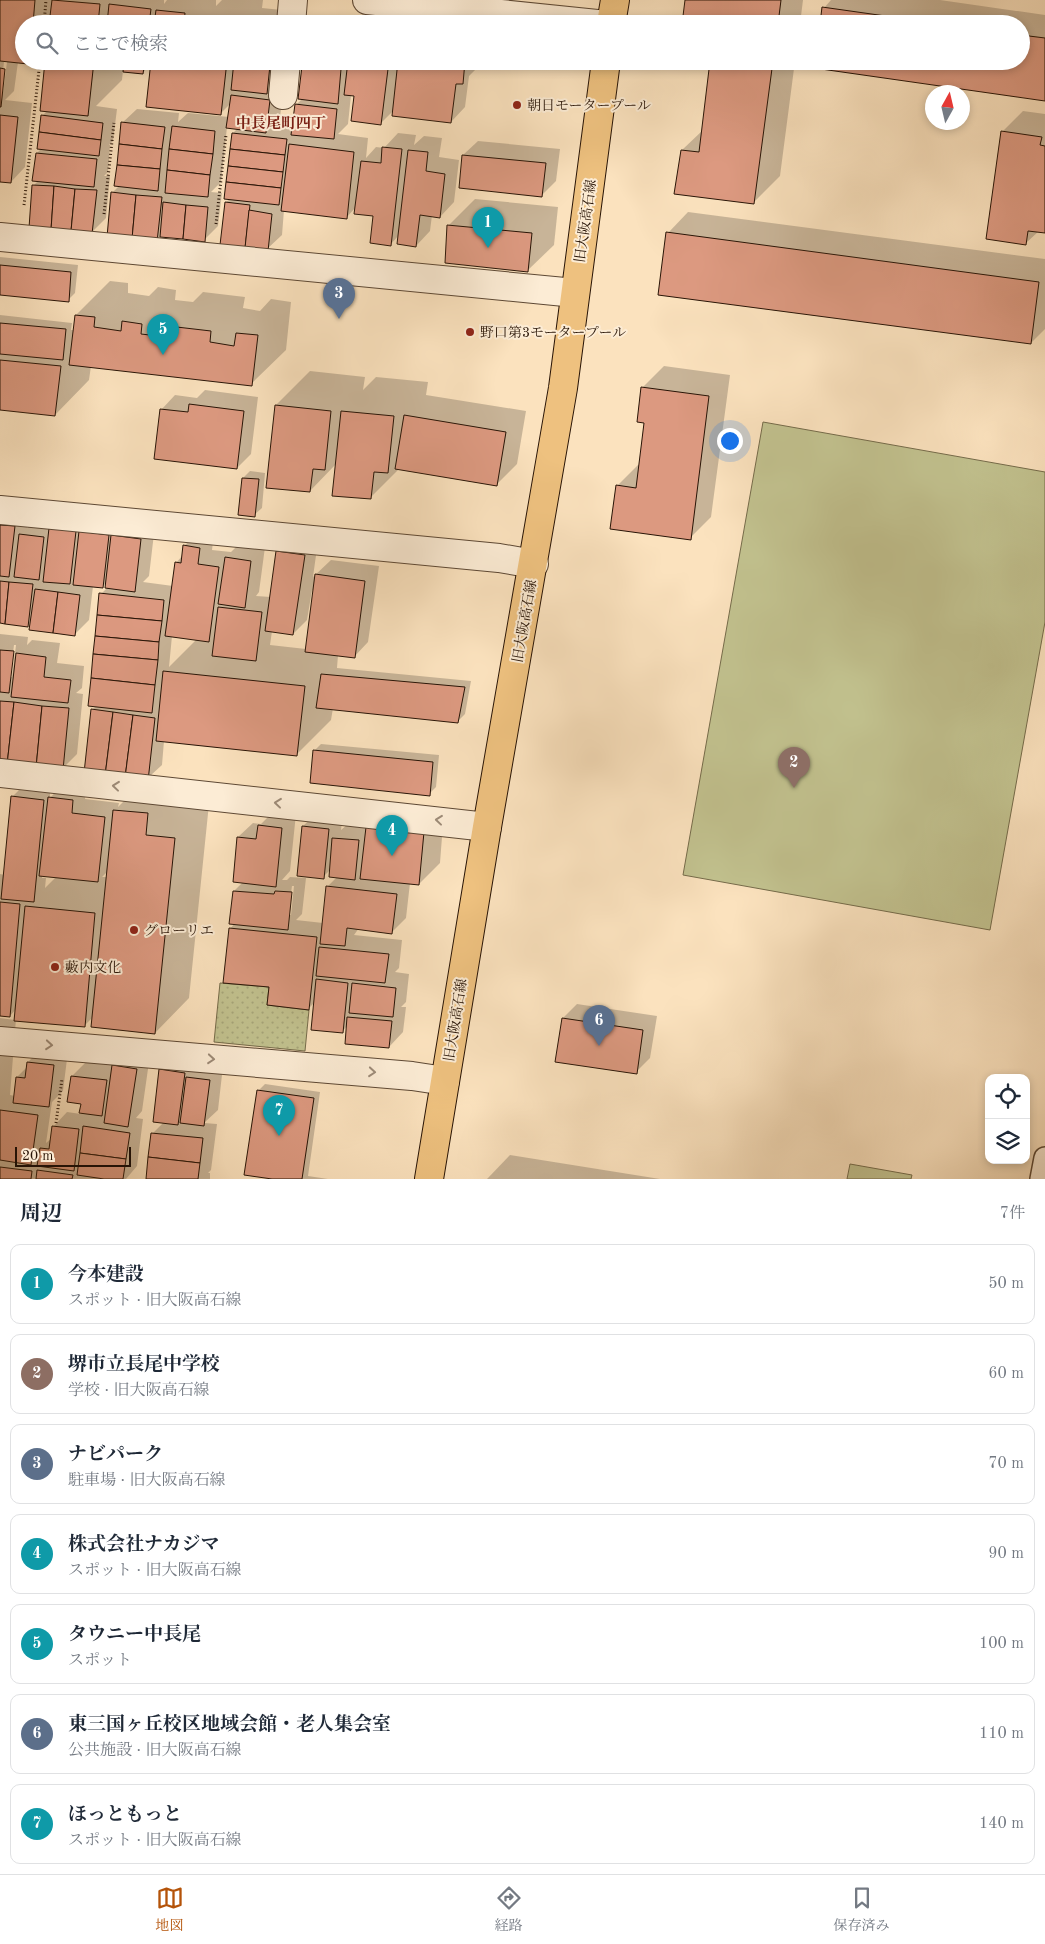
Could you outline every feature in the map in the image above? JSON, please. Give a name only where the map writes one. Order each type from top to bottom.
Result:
[{"type":"main road","points":[[612,15],[615,0]]},
{"type":"main road","name":"旧大阪高石線","points":[[429,1179],[487,826],[534,564],[563,388],[605,70]]},
{"type":"street","points":[[292,15],[293,0]]},
{"type":"street","points":[[367,0],[510,15]]},
{"type":"street","points":[[283,95],[285,70]]},
{"type":"street","points":[[10,238],[212,256],[575,293]]},
{"type":"street","points":[[0,510],[490,557],[534,564]]},
{"type":"street","points":[[0,773],[487,826]]},
{"type":"street","points":[[0,1041],[412,1076],[445,1081]]},
{"type":"lane","points":[[1041,1179],[1045,1158]]},
{"type":"path","points":[[45,15],[46,0]]},
{"type":"path","points":[[10,238],[38,70]]},
{"type":"path","points":[[100,246],[114,123]]},
{"type":"path","points":[[212,256],[226,135]]},
{"type":"path","points":[[56,1123],[66,1047]]},
{"type":"green space","points":[[763,422],[1045,472],[1045,622],[990,930],[683,875]]},
{"type":"green space","points":[[220,983],[269,987],[267,1005],[309,1010],[305,1051],[214,1042]]},
{"type":"green space","points":[[850,1164],[912,1175],[911,1179],[847,1179]]},
{"type":"building","points":[[0,0],[35,0],[34,15],[15,15],[15,63],[0,61]]},
{"type":"building","points":[[52,0],[100,4],[99,15],[50,15]]},
{"type":"building","points":[[685,0],[781,0],[779,15],[683,15]]},
{"type":"building","points":[[109,4],[151,9],[150,15],[108,15]]},
{"type":"building","points":[[822,7],[878,15],[821,15]]},
{"type":"building","points":[[156,10],[185,13],[185,15],[155,15]]},
{"type":"building","points":[[1030,36],[1045,38],[1045,101],[970,90],[970,85],[933,85],[828,70],[1030,70]]},
{"type":"building","points":[[0,68],[5,69],[1,107],[0,107]]},
{"type":"building","points":[[44,70],[93,70],[88,116],[40,111]]},
{"type":"building","points":[[123,70],[144,70],[143,74],[123,72]]},
{"type":"building","points":[[150,70],[226,70],[221,115],[146,107]]},
{"type":"building","points":[[233,70],[269,70],[267,94],[231,90]]},
{"type":"building","points":[[302,70],[341,70],[338,104],[298,99]]},
{"type":"building","points":[[347,70],[388,70],[381,125],[351,121],[354,96],[344,95]]},
{"type":"building","points":[[397,70],[464,70],[463,84],[456,84],[451,123],[392,116]]},
{"type":"building","points":[[709,70],[772,70],[754,204],[674,194],[681,150],[699,152]]},
{"type":"building","points":[[231,95],[270,100],[266,133],[226,128]]},
{"type":"building","points":[[295,104],[337,109],[334,139],[291,135]]},
{"type":"building","points":[[0,115],[18,117],[11,183],[0,182]]},
{"type":"building","points":[[41,115],[103,123],[101,140],[39,132]]},
{"type":"building","points":[[121,122],[165,127],[162,149],[119,144]]},
{"type":"building","points":[[172,126],[215,131],[213,154],[169,149]]},
{"type":"building","points":[[1001,131],[1042,137],[1040,145],[1045,146],[1045,233],[1028,231],[1026,245],[986,239]]},
{"type":"building","points":[[39,132],[101,140],[99,156],[37,149]]},
{"type":"building","points":[[232,133],[287,139],[285,155],[230,149]]},
{"type":"building","points":[[119,144],[162,149],[160,169],[117,165]]},
{"type":"building","points":[[289,144],[354,152],[347,219],[281,211]]},
{"type":"building","points":[[382,147],[402,149],[391,246],[370,243],[373,216],[354,214],[361,161],[381,163]]},
{"type":"building","points":[[169,149],[213,154],[210,175],[167,170]]},
{"type":"building","points":[[230,149],[285,155],[283,172],[228,166]]},
{"type":"building","points":[[408,150],[428,152],[426,171],[445,174],[440,218],[420,215],[416,247],[397,244]]},
{"type":"building","points":[[36,153],[97,159],[94,187],[32,181]]},
{"type":"building","points":[[462,155],[546,163],[542,197],[459,188]]},
{"type":"building","points":[[117,165],[160,169],[158,191],[114,186]]},
{"type":"building","points":[[228,166],[283,172],[281,188],[226,182]]},
{"type":"building","points":[[167,170],[210,175],[208,197],[165,193]]},
{"type":"building","points":[[226,182],[281,188],[279,205],[224,199]]},
{"type":"building","points":[[32,185],[54,186],[51,230],[29,228]]},
{"type":"building","points":[[54,186],[75,189],[71,231],[51,230]]},
{"type":"building","points":[[75,189],[97,190],[92,234],[71,231]]},
{"type":"building","points":[[111,192],[136,195],[132,239],[107,237]]},
{"type":"building","points":[[136,195],[162,197],[157,242],[132,239]]},
{"type":"building","points":[[163,202],[186,205],[183,239],[160,237]]},
{"type":"building","points":[[225,202],[250,205],[245,248],[220,245]]},
{"type":"building","points":[[186,205],[208,207],[205,242],[183,239]]},
{"type":"building","points":[[249,210],[272,214],[268,251],[245,248]]},
{"type":"building","points":[[447,225],[532,233],[528,272],[445,263]]},
{"type":"building","points":[[666,232],[1039,282],[1031,344],[658,295]]},
{"type":"building","points":[[0,265],[71,272],[69,302],[0,295]]},
{"type":"building","points":[[75,315],[95,317],[94,327],[121,331],[122,321],[142,324],[141,334],[167,337],[168,326],[211,331],[210,342],[234,346],[236,333],[258,335],[252,386],[69,365]]},
{"type":"building","points":[[0,323],[66,329],[63,360],[0,354]]},
{"type":"building","points":[[0,360],[61,366],[55,416],[0,410]]},
{"type":"building","points":[[641,387],[709,396],[691,540],[610,529],[616,485],[636,488],[644,423],[637,422]]},
{"type":"building","points":[[189,404],[244,411],[237,469],[154,459],[160,409],[188,412]]},
{"type":"building","points":[[275,405],[331,411],[325,470],[313,469],[310,492],[266,488]]},
{"type":"building","points":[[341,411],[394,416],[388,473],[374,472],[371,499],[332,496]]},
{"type":"building","points":[[404,415],[506,432],[497,486],[395,469]]},
{"type":"building","points":[[242,478],[259,479],[255,517],[238,515]]},
{"type":"building","points":[[0,525],[15,526],[9,577],[0,576]]},
{"type":"building","points":[[49,528],[76,531],[70,584],[43,582]]},
{"type":"building","points":[[79,531],[109,535],[103,588],[73,585]]},
{"type":"building","points":[[19,534],[44,537],[39,580],[14,577]]},
{"type":"building","points":[[111,535],[141,539],[135,592],[105,588]]},
{"type":"building","points":[[183,545],[200,548],[198,564],[219,567],[209,642],[165,636],[175,562],[181,563]]},
{"type":"building","points":[[276,551],[305,555],[293,635],[265,631]]},
{"type":"building","points":[[225,557],[251,561],[245,608],[218,604]]},
{"type":"building","points":[[315,574],[365,581],[355,658],[305,652]]},
{"type":"building","points":[[0,581],[9,582],[5,624],[0,623]]},
{"type":"building","points":[[9,582],[33,584],[28,627],[5,624]]},
{"type":"building","points":[[35,589],[58,592],[53,633],[29,630]]},
{"type":"building","points":[[58,592],[80,595],[75,636],[53,633]]},
{"type":"building","points":[[99,593],[164,600],[162,621],[97,615]]},
{"type":"building","points":[[218,607],[262,612],[256,661],[212,656]]},
{"type":"building","points":[[97,615],[162,621],[159,642],[95,636]]},
{"type":"building","points":[[95,636],[159,642],[158,660],[93,654]]},
{"type":"building","points":[[0,650],[14,651],[9,693],[0,692]]},
{"type":"building","points":[[16,653],[46,657],[44,677],[71,680],[68,703],[11,697]]},
{"type":"building","points":[[93,654],[158,660],[155,685],[91,678]]},
{"type":"building","points":[[163,671],[305,686],[297,756],[156,741]]},
{"type":"building","points":[[321,674],[465,687],[458,723],[316,708]]},
{"type":"building","points":[[91,678],[155,685],[152,713],[88,706]]},
{"type":"building","points":[[0,701],[14,702],[7,765],[0,764]]},
{"type":"building","points":[[14,702],[42,706],[36,768],[7,765]]},
{"type":"building","points":[[42,706],[69,708],[63,770],[36,768]]},
{"type":"building","points":[[91,709],[113,712],[105,776],[84,773]]},
{"type":"building","points":[[113,712],[133,715],[125,778],[105,776]]},
{"type":"building","points":[[133,715],[155,718],[148,781],[125,778]]},
{"type":"building","points":[[313,750],[433,762],[430,796],[310,783]]},
{"type":"building","points":[[11,796],[44,800],[34,902],[1,899]]},
{"type":"building","points":[[48,797],[73,800],[72,813],[105,817],[98,882],[39,876]]},
{"type":"building","name":"グローリエ","points":[[113,810],[148,813],[146,835],[175,838],[155,1034],[91,1027]]},
{"type":"building","points":[[258,825],[282,828],[276,887],[233,882],[237,837],[256,839]]},
{"type":"building","points":[[302,826],[329,829],[324,879],[297,876]]},
{"type":"building","points":[[366,827],[424,832],[419,885],[360,879]]},
{"type":"building","points":[[332,838],[359,840],[355,880],[329,877]]},
{"type":"building","points":[[326,886],[397,894],[392,934],[347,928],[345,946],[320,944]]},
{"type":"building","points":[[233,891],[274,894],[275,891],[292,892],[288,930],[229,924]]},
{"type":"building","points":[[0,902],[20,904],[10,1017],[0,1016]]},
{"type":"building","name":"藪内文化","points":[[25,906],[95,913],[85,1027],[14,1021]]},
{"type":"building","points":[[229,928],[317,937],[309,1010],[267,1005],[269,987],[223,983]]},
{"type":"building","points":[[319,947],[389,954],[385,983],[316,976]]},
{"type":"building","points":[[316,979],[348,983],[343,1033],[311,1030]]},
{"type":"building","points":[[352,983],[396,988],[393,1017],[349,1013]]},
{"type":"building","points":[[347,1017],[392,1021],[389,1048],[345,1044]]},
{"type":"building","points":[[562,1018],[643,1030],[637,1074],[555,1062]]},
{"type":"building","points":[[27,1062],[54,1065],[49,1107],[13,1103],[16,1077],[25,1078]]},
{"type":"building","points":[[112,1065],[137,1069],[128,1127],[104,1123]]},
{"type":"building","points":[[159,1069],[185,1073],[178,1125],[153,1122]]},
{"type":"building","points":[[71,1076],[107,1080],[102,1116],[79,1113],[81,1104],[67,1102]]},
{"type":"building","points":[[186,1077],[210,1080],[204,1126],[180,1123]]},
{"type":"building","points":[[257,1090],[314,1098],[302,1179],[272,1179],[244,1175]]},
{"type":"building","points":[[0,1110],[38,1115],[31,1165],[0,1160]]},
{"type":"building","points":[[52,1126],[79,1129],[74,1171],[37,1166],[40,1148],[49,1149]]},
{"type":"building","points":[[83,1126],[130,1133],[126,1159],[80,1153]]},
{"type":"building","points":[[151,1133],[203,1138],[200,1163],[148,1157]]},
{"type":"building","points":[[80,1153],[126,1159],[123,1179],[104,1179],[77,1175]]},
{"type":"building","points":[[148,1157],[200,1163],[198,1179],[146,1179]]},
{"type":"building","points":[[0,1167],[32,1171],[31,1179],[0,1179]]},
{"type":"building","points":[[37,1170],[73,1175],[72,1179],[36,1179]]},
{"type":"place","name":"朝日モータープール","points":[[517,105]]},
{"type":"place","name":"今本建設","points":[[488,248]]},
{"type":"place","name":"ナビパーク","points":[[339,319]]},
{"type":"place","name":"野口第3モータープール","points":[[470,332]]},
{"type":"place","name":"タウニー中長尾","points":[[163,355]]},
{"type":"place","name":"堺市立長尾中学校","points":[[794,788]]},
{"type":"place","name":"株式会社ナカジマ","points":[[392,856]]},
{"type":"place","name":"グローリエ","points":[[134,930]]},
{"type":"place","name":"藪内文化","points":[[55,967]]},
{"type":"place","name":"東三国ヶ丘校区地域会館・老人集会室","points":[[599,1046]]},
{"type":"place","name":"ほっともっと","points":[[279,1136]]},
{"type":"district","name":"中長尾町四丁","points":[[281,123]]}]
